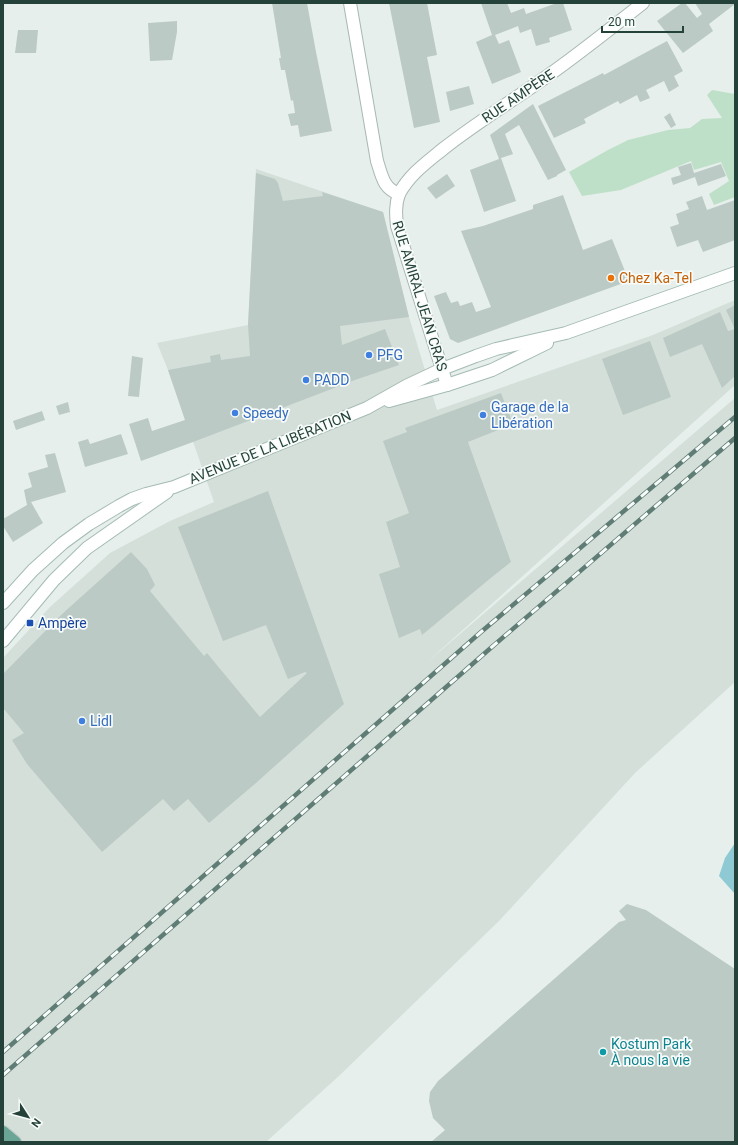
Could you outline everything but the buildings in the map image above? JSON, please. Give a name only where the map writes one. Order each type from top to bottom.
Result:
[{"type":"main road","points":[[350,3],[377,161],[384,182],[388,188],[399,194]]},
{"type":"main road","name":"RUE AMPÈRE","points":[[399,194],[412,175],[457,138],[546,77],[643,3]]},
{"type":"main road","name":"RUE AMIRAL JEAN CRAS","points":[[399,194],[396,201],[396,226],[447,385]]},
{"type":"main road","name":"AVENUE DE LA LIBÉRATION","points":[[3,603],[34,570],[63,543],[89,524],[132,499],[174,487],[367,408],[447,385],[492,370],[566,334],[735,273]]},
{"type":"main road","name":"AVENUE DE LA LIBÉRATION","points":[[367,408],[406,386],[442,369],[476,356],[566,334]]},
{"type":"main road","name":"AVENUE DE LA LIBÉRATION","points":[[3,640],[54,580],[87,548],[174,487]]},
{"type":"main road","points":[[3,1132],[15,1142]]},
{"type":"shaded area","points":[[256,169],[383,212],[409,317],[437,410],[653,335],[735,300],[735,385],[425,664],[735,398],[735,682],[635,773],[499,921],[340,1075],[266,1142],[3,1142],[3,658],[50,607],[110,553],[170,521],[214,502],[168,370],[157,343],[248,325]]},
{"type":"green space","points":[[712,90],[735,94],[735,197],[714,205],[709,194],[729,181],[721,162],[694,170],[691,161],[621,190],[582,196],[569,172],[608,150],[628,140],[668,130],[690,128],[702,119],[722,118],[707,95]]},
{"type":"water","points":[[735,843],[735,894],[719,876],[725,858]]},
{"type":"railway","points":[[3,1052],[481,632],[735,417]]},
{"type":"railway","points":[[3,1075],[493,646],[735,438]]},
{"type":"place","name":"Chez Ka-Tel","points":[[611,278]]},
{"type":"place","name":"PFG","points":[[369,355]]},
{"type":"place","name":"PADD","points":[[306,380]]},
{"type":"place","name":"Speedy","points":[[235,413]]},
{"type":"place","name":"Garage de la Libération","points":[[483,415]]},
{"type":"place","name":"Ampère","points":[[30,623]]},
{"type":"place","name":"Lidl","points":[[82,721]]},
{"type":"place","name":"Kostum Park À nous la vie","points":[[603,1052]]}]
